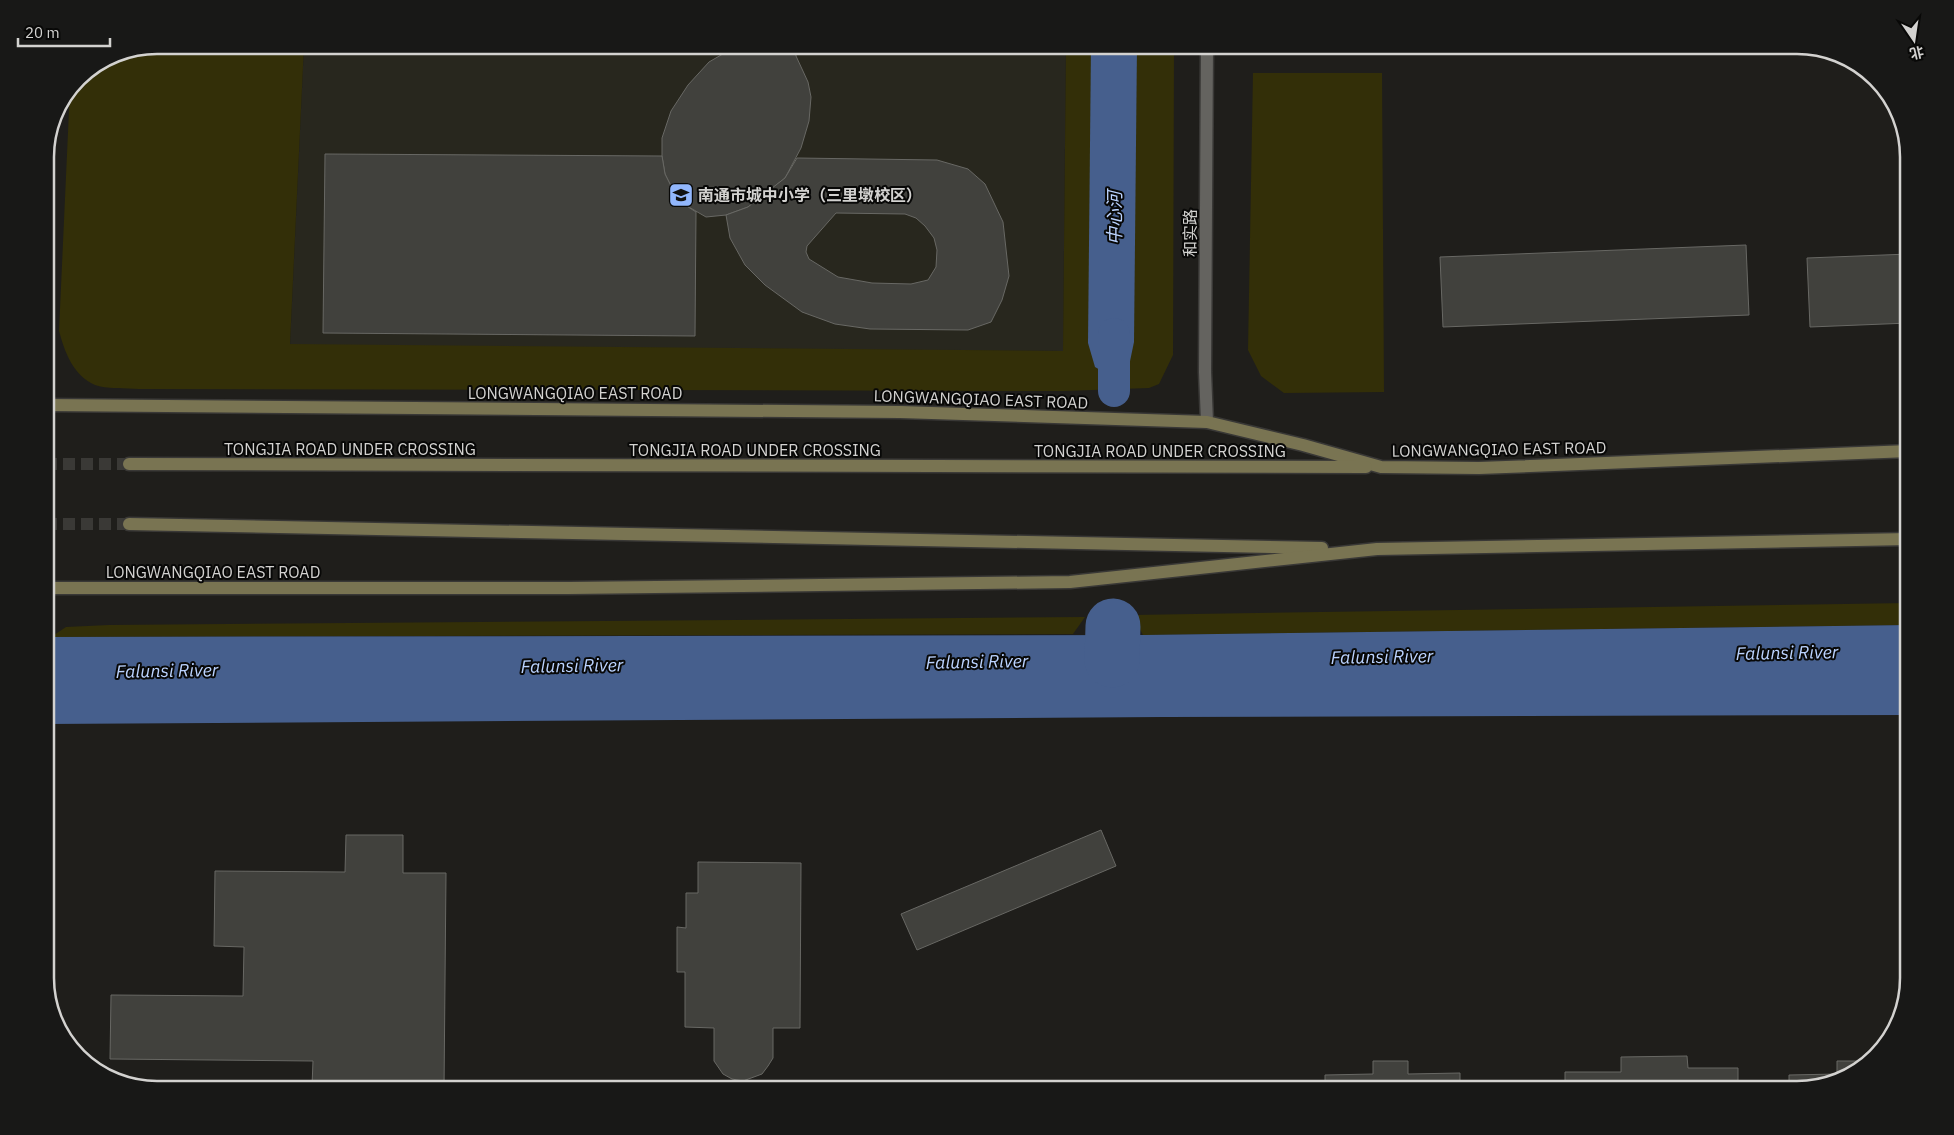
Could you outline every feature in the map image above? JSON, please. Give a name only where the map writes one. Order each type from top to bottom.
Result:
[{"type":"main road","name":"LONGWANGQIAO EAST ROAD","points":[[54,405],[900,412],[1207,422],[1303,444],[1381,467],[1479,468],[1900,451]]},
{"type":"main road","name":"TONGJIA ROAD UNDER CROSSING","points":[[129,464],[1381,467]]},
{"type":"main road","points":[[130,524],[1377,549]]},
{"type":"main road","name":"LONGWANGQIAO EAST ROAD","points":[[54,588],[569,588],[1070,582],[1377,549],[1900,539]]},
{"type":"street","name":"和实路","points":[[1207,54],[1205,372],[1207,422]]},
{"type":"shaded area","points":[[156,54],[304,54],[290,344],[1063,351],[1066,54],[1174,54],[1173,355],[1159,384],[1149,388],[1064,391],[110,388],[95,385],[81,375],[67,355],[59,331],[69,103],[75,94],[99,71],[123,59],[136,56]]},
{"type":"shaded area","name":"南通市城中小学（三里墩校区）","points":[[304,54],[1066,54],[1063,351],[290,345]]},
{"type":"shaded area","points":[[1253,73],[1382,73],[1384,392],[1284,393],[1261,376],[1248,350]]},
{"type":"shaded area","points":[[1900,603],[1900,625],[1143,635],[1132,615]]},
{"type":"shaded area","points":[[1085,617],[1073,634],[54,637],[54,635],[66,627],[109,625]]},
{"type":"water","points":[[1091,54],[1137,54],[1134,342],[1129,366],[1114,378],[1095,367],[1088,343]]},
{"type":"water","name":"Falunsi River","points":[[1900,625],[1900,715],[1163,717],[54,724],[54,637],[1143,635]]},
{"type":"building","points":[[723,54],[796,54],[808,82],[811,97],[809,121],[801,148],[785,178],[748,207],[726,215],[706,217],[682,203],[672,188],[665,174],[662,138],[671,111],[688,85],[709,62]]},
{"type":"building","points":[[325,154],[662,156],[665,174],[672,188],[682,203],[696,212],[695,336],[323,333]]},
{"type":"building","points":[[797,158],[937,160],[968,169],[985,184],[1003,222],[1009,276],[1002,300],[991,322],[968,330],[870,329],[835,324],[802,312],[765,285],[745,265],[730,238],[726,215],[748,207],[785,178]],"holes":[[[836,213],[905,214],[916,218],[934,238],[937,250],[936,267],[928,280],[911,284],[872,283],[838,277],[809,259],[806,252],[807,246]]]},
{"type":"building","points":[[1746,245],[1749,315],[1443,327],[1440,257]]},
{"type":"building","points":[[1900,254],[1900,323],[1810,327],[1807,258]]},
{"type":"building","points":[[1101,830],[1116,866],[917,950],[901,914]]},
{"type":"building","points":[[346,835],[403,835],[403,873],[446,873],[444,1081],[312,1081],[313,1061],[110,1059],[111,995],[243,996],[244,947],[214,946],[215,871],[345,872]]},
{"type":"building","points":[[698,862],[801,863],[800,1028],[773,1028],[773,1058],[762,1074],[743,1081],[732,1079],[723,1074],[714,1061],[714,1028],[685,1027],[685,972],[677,972],[677,927],[686,928],[686,893],[698,893]]},
{"type":"building","points":[[1687,1056],[1688,1068],[1738,1068],[1738,1081],[1565,1081],[1565,1072],[1621,1072],[1621,1057]]},
{"type":"building","points":[[1373,1061],[1408,1061],[1408,1074],[1460,1073],[1460,1081],[1325,1081],[1325,1075],[1373,1074]]},
{"type":"building","points":[[1837,1061],[1858,1061],[1849,1067],[1837,1073]]},
{"type":"building","points":[[1834,1074],[1824,1078],[1798,1081],[1789,1081],[1789,1075]]},
{"type":"waterway","name":"中心河","points":[[1114,334],[1114,391]]},
{"type":"waterway","name":"中心河","points":[[1112,660],[1113,626]]},
{"type":"tunnel","points":[[54,464],[129,464]]},
{"type":"tunnel","points":[[54,524],[129,524]]},
{"type":"place","name":"南通市城中小学（三里墩校区）","points":[[681,195]]}]
